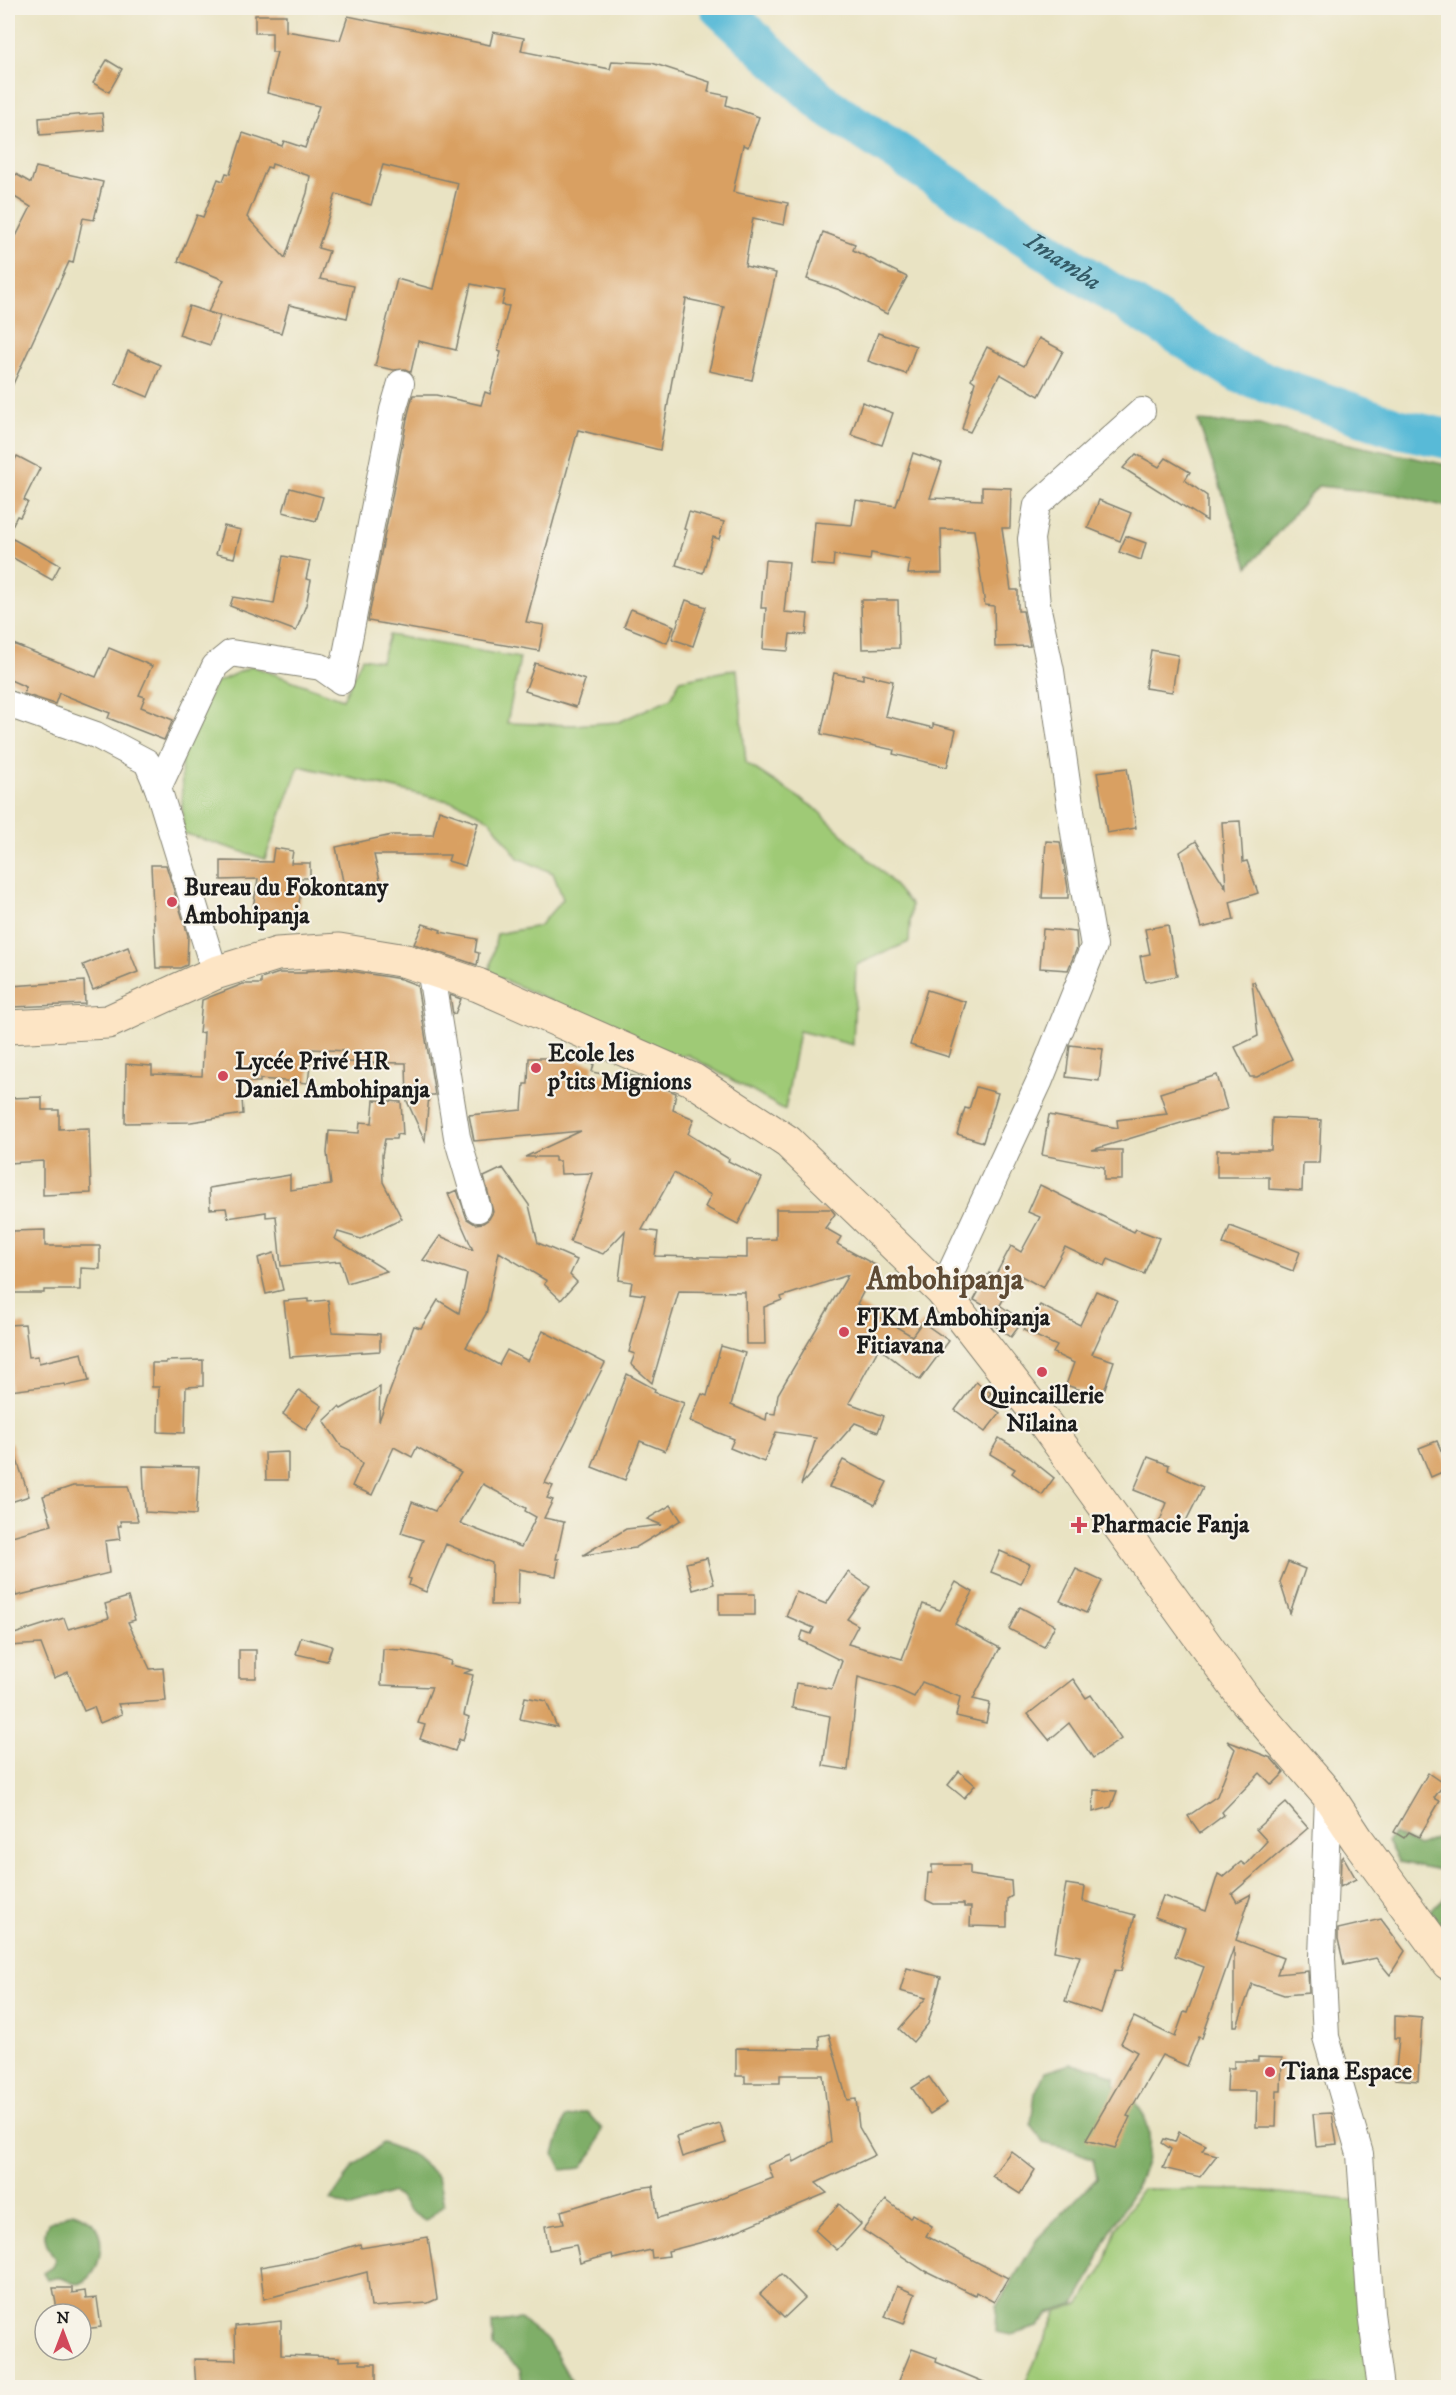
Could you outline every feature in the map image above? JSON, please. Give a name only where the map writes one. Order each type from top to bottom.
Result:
[{"type":"street","points":[[158,788],[214,666],[231,653],[321,668],[341,681],[393,410],[401,383]]},
{"type":"street","points":[[942,1291],[1041,1080],[1094,946],[1075,839],[1051,671],[1036,605],[1031,539],[1037,505],[1142,411]]},
{"type":"street","points":[[8,704],[96,735],[147,762],[158,788],[215,973]]},
{"type":"street","points":[[8,1027],[108,1022],[215,973],[277,954],[339,950],[406,961],[478,985],[693,1080],[788,1142],[942,1291],[1046,1425],[1244,1698],[1328,1795],[1357,1839],[1449,1963]]},
{"type":"street","points":[[430,968],[457,1137],[478,1209]]},
{"type":"street","points":[[1328,1795],[1322,1957],[1326,2037],[1360,2154],[1371,2313],[1381,2388]]},
{"type":"green space","points":[[1198,421],[1260,425],[1448,465],[1448,507],[1395,494],[1318,486],[1248,567]]},
{"type":"green space","points":[[389,635],[520,658],[507,723],[573,725],[619,722],[671,698],[680,680],[737,669],[746,763],[815,808],[889,879],[911,905],[909,942],[856,965],[853,1045],[799,1031],[785,1110],[688,1055],[675,1056],[489,973],[497,934],[539,926],[563,899],[553,873],[518,858],[490,820],[461,804],[299,766],[265,859],[183,833],[181,755],[215,683],[252,666],[343,699],[362,658],[381,661]]},
{"type":"green space","points":[[1448,1833],[1448,1877],[1445,1871],[1399,1862],[1387,1842],[1393,1834],[1419,1846]]},
{"type":"green space","points":[[1448,1894],[1448,1947],[1429,1912]]},
{"type":"green space","points":[[1070,2064],[1099,2069],[1115,2078],[1115,2085],[1135,2102],[1146,2120],[1149,2138],[1147,2157],[1141,2176],[1074,2305],[1049,2313],[1038,2327],[1011,2335],[996,2332],[997,2306],[1037,2239],[1097,2178],[1093,2159],[1072,2150],[1043,2143],[1031,2124],[1035,2093],[1045,2072]]},
{"type":"green space","points":[[587,2112],[602,2129],[594,2152],[581,2168],[562,2170],[554,2154],[565,2118]]},
{"type":"green space","points":[[383,2143],[412,2154],[438,2177],[444,2205],[425,2221],[407,2209],[400,2198],[392,2193],[351,2208],[331,2200],[354,2166]]},
{"type":"green space","points":[[1142,2189],[1250,2190],[1357,2201],[1380,2387],[1023,2388],[1057,2312],[1080,2304],[1105,2264],[1116,2228]]},
{"type":"green space","points":[[73,2212],[83,2216],[96,2227],[100,2241],[97,2265],[89,2278],[80,2283],[59,2278],[47,2280],[43,2273],[52,2267],[55,2259],[46,2241],[46,2228],[48,2223]]},
{"type":"green space","points":[[520,2319],[548,2341],[575,2387],[523,2387],[520,2369],[493,2346],[492,2323]]},
{"type":"building","points":[[255,15],[286,15],[286,31],[340,40],[348,16],[490,45],[493,32],[524,38],[521,51],[610,69],[612,61],[652,63],[710,82],[708,92],[728,96],[726,105],[759,117],[748,147],[743,145],[733,192],[788,203],[784,225],[753,218],[745,266],[776,273],[752,380],[709,371],[724,307],[686,299],[660,450],[578,430],[526,622],[544,625],[539,651],[368,621],[413,395],[436,395],[481,405],[485,392],[490,394],[501,352],[498,351],[509,306],[502,305],[505,291],[471,284],[456,350],[418,341],[411,372],[405,369],[394,370],[375,366],[397,279],[433,289],[458,183],[383,165],[371,205],[336,194],[318,248],[329,251],[320,279],[354,286],[347,318],[289,305],[281,333],[208,312],[224,280],[178,261],[197,215],[203,217],[218,179],[223,181],[226,173],[230,174],[243,133],[282,146],[284,141],[305,148],[319,106],[267,93],[277,52],[272,52],[272,33],[255,33]],"holes":[[[272,164],[310,176],[307,193],[285,258],[247,217],[267,167],[271,168]]]},
{"type":"building","points":[[107,60],[122,69],[109,92],[93,83]]},
{"type":"building","points":[[102,113],[104,130],[40,135],[39,118]]},
{"type":"building","points":[[36,167],[103,182],[94,220],[83,218],[73,263],[69,262],[8,395],[8,252],[31,207],[8,193],[8,183],[14,173],[31,183]]},
{"type":"building","points":[[823,232],[855,244],[853,250],[907,277],[887,314],[840,290],[807,279]]},
{"type":"building","points":[[189,306],[220,316],[210,345],[179,335]]},
{"type":"building","points":[[878,333],[916,346],[906,374],[868,361]]},
{"type":"building","points":[[1039,338],[1063,351],[1039,396],[1000,374],[970,432],[962,429],[975,382],[971,379],[987,347],[1024,366]]},
{"type":"building","points":[[128,351],[161,365],[148,397],[115,383]]},
{"type":"building","points":[[862,402],[893,413],[882,445],[851,435]]},
{"type":"building","points":[[913,453],[942,463],[930,498],[982,500],[982,487],[1011,488],[1010,528],[1002,528],[1011,590],[1018,590],[1018,611],[1023,611],[1030,646],[995,647],[994,606],[985,605],[974,530],[941,529],[942,573],[908,574],[910,560],[871,553],[870,560],[834,555],[833,566],[811,564],[815,522],[852,525],[856,500],[896,506]]},
{"type":"building","points":[[1136,454],[1159,467],[1166,458],[1190,472],[1185,480],[1207,496],[1207,521],[1123,468]]},
{"type":"building","points":[[17,456],[40,468],[24,500],[28,502],[20,517],[17,516],[8,534],[8,474]]},
{"type":"building","points":[[290,488],[323,497],[316,521],[283,512]]},
{"type":"building","points":[[1099,500],[1131,513],[1120,541],[1088,528]]},
{"type":"building","points":[[689,512],[724,522],[719,539],[713,537],[703,573],[676,565],[687,530],[684,529]]},
{"type":"building","points":[[224,526],[241,530],[234,558],[216,554]]},
{"type":"building","points":[[1126,536],[1146,543],[1141,560],[1119,552]]},
{"type":"building","points":[[13,539],[60,565],[52,580],[8,555]]},
{"type":"building","points":[[283,556],[310,561],[306,579],[311,580],[306,605],[296,631],[230,606],[233,597],[274,604]]},
{"type":"building","points":[[765,560],[789,562],[784,612],[808,614],[806,635],[790,634],[788,651],[763,649],[766,608],[761,608]]},
{"type":"building","points":[[686,600],[706,607],[693,646],[672,639]]},
{"type":"building","points":[[861,600],[898,600],[899,648],[862,649]]},
{"type":"building","points":[[631,609],[674,626],[667,643],[624,626]]},
{"type":"building","points":[[8,642],[96,677],[109,648],[152,666],[139,695],[145,697],[141,707],[173,720],[164,740],[108,718],[110,713],[59,693],[55,704],[24,694],[26,687],[8,679]]},
{"type":"building","points":[[1151,650],[1178,655],[1172,692],[1145,688]]},
{"type":"building","points":[[535,663],[585,680],[576,707],[525,691]]},
{"type":"building","points":[[834,673],[863,679],[863,674],[893,681],[885,716],[933,728],[933,724],[956,730],[947,767],[893,754],[894,750],[821,734]]},
{"type":"building","points":[[1127,768],[1136,828],[1107,833],[1097,772]]},
{"type":"building","points":[[439,810],[478,823],[465,866],[448,861],[450,855],[374,855],[382,888],[346,896],[336,847],[392,835],[433,835]]},
{"type":"building","points":[[1240,821],[1243,862],[1247,861],[1258,893],[1230,902],[1234,920],[1201,928],[1180,852],[1196,841],[1226,888],[1222,822]]},
{"type":"building","points":[[1046,841],[1060,842],[1068,898],[1042,898]]},
{"type":"building","points":[[274,848],[293,851],[291,863],[310,863],[310,878],[289,878],[288,882],[302,884],[296,921],[252,913],[258,879],[221,880],[221,861],[272,862]]},
{"type":"building","points":[[151,865],[166,865],[188,935],[187,965],[180,968],[156,968]]},
{"type":"building","points":[[423,924],[441,930],[440,932],[477,939],[475,952],[479,953],[477,965],[414,944]]},
{"type":"building","points":[[1168,925],[1177,976],[1145,982],[1140,956],[1150,954],[1145,929]]},
{"type":"building","points":[[1043,929],[1076,932],[1077,948],[1068,970],[1040,968]]},
{"type":"building","points":[[128,947],[138,972],[93,990],[83,965]]},
{"type":"building","points":[[338,969],[401,979],[417,985],[435,1095],[429,1095],[425,1141],[407,1101],[406,1063],[345,1062],[345,1051],[312,1049],[308,1083],[260,1079],[260,1082],[241,1082],[243,1114],[191,1122],[125,1123],[126,1064],[152,1066],[152,1074],[202,1076],[204,1032],[199,1033],[202,1000],[243,984],[261,984],[261,979],[279,973],[306,973],[306,971]]},
{"type":"building","points":[[84,981],[85,1004],[13,1007],[11,986]]},
{"type":"building","points":[[1252,982],[1292,1059],[1257,1077],[1250,1077],[1235,1047],[1258,1036]]},
{"type":"building","points":[[927,990],[966,1002],[949,1057],[910,1045]]},
{"type":"building","points":[[450,995],[461,999],[455,1014],[453,1014]]},
{"type":"building","points":[[1070,1045],[1103,1049],[1099,1081],[1066,1077]]},
{"type":"building","points":[[529,1058],[565,1058],[594,1064],[592,1072],[627,1079],[628,1075],[641,1078],[676,1093],[673,1110],[694,1119],[688,1134],[729,1159],[728,1161],[762,1178],[738,1224],[705,1207],[711,1195],[674,1173],[642,1230],[658,1232],[655,1256],[747,1258],[747,1240],[776,1239],[776,1209],[831,1209],[835,1214],[825,1228],[841,1237],[837,1244],[877,1266],[857,1304],[912,1336],[922,1322],[949,1341],[920,1380],[879,1348],[849,1403],[884,1416],[878,1432],[855,1423],[801,1485],[816,1438],[776,1432],[764,1462],[730,1448],[734,1439],[690,1421],[702,1394],[707,1396],[721,1346],[745,1353],[731,1405],[766,1420],[767,1413],[775,1414],[778,1394],[848,1275],[781,1297],[782,1300],[764,1307],[765,1344],[746,1344],[745,1292],[679,1291],[652,1383],[631,1364],[635,1354],[629,1352],[645,1295],[630,1293],[632,1282],[619,1280],[625,1231],[603,1254],[570,1242],[592,1173],[561,1174],[560,1161],[555,1161],[555,1157],[525,1157],[581,1131],[474,1141],[469,1115],[522,1110],[524,1084],[528,1084]]},
{"type":"building","points":[[1217,1075],[1227,1109],[1092,1150],[1122,1150],[1122,1180],[1104,1180],[1104,1167],[1042,1155],[1049,1115],[1118,1128],[1117,1120],[1167,1114],[1160,1093]]},
{"type":"building","points":[[976,1087],[998,1093],[983,1142],[957,1134],[965,1108],[969,1109]]},
{"type":"building","points":[[42,1097],[42,1110],[59,1110],[59,1129],[89,1128],[91,1193],[43,1195],[43,1161],[8,1163],[8,1098]]},
{"type":"building","points":[[374,1100],[401,1102],[403,1135],[397,1134],[396,1139],[385,1139],[382,1155],[383,1182],[402,1219],[361,1239],[338,1232],[335,1239],[387,1271],[347,1283],[340,1261],[281,1266],[276,1216],[266,1217],[266,1212],[228,1218],[226,1208],[210,1209],[209,1188],[290,1175],[290,1190],[331,1185],[327,1153],[329,1131],[359,1133],[360,1122],[372,1123]]},
{"type":"building","points":[[1272,1118],[1321,1120],[1319,1163],[1303,1163],[1302,1191],[1269,1189],[1269,1177],[1217,1177],[1217,1150],[1271,1150]]},
{"type":"building","points":[[503,1168],[529,1205],[538,1243],[577,1260],[570,1275],[577,1282],[561,1300],[544,1284],[547,1281],[499,1252],[486,1314],[466,1347],[499,1365],[507,1350],[528,1361],[543,1331],[605,1363],[545,1483],[553,1486],[547,1498],[553,1500],[544,1518],[564,1522],[556,1559],[559,1559],[556,1576],[519,1569],[518,1605],[491,1605],[492,1563],[446,1544],[426,1592],[409,1585],[411,1579],[408,1578],[423,1540],[401,1533],[412,1502],[435,1511],[461,1472],[417,1447],[412,1457],[394,1447],[372,1495],[352,1486],[362,1464],[350,1450],[341,1446],[324,1421],[339,1407],[341,1409],[380,1387],[379,1421],[414,1326],[421,1328],[438,1300],[459,1313],[467,1274],[423,1260],[440,1236],[473,1250],[448,1194],[457,1190],[467,1219],[475,1224],[483,1223],[493,1212],[484,1177]],"holes":[[[483,1484],[526,1508],[525,1511],[536,1517],[521,1547],[460,1523]]]},
{"type":"building","points":[[1040,1185],[1134,1232],[1136,1229],[1159,1238],[1144,1274],[1108,1259],[1105,1266],[1065,1247],[1043,1288],[1018,1274],[996,1312],[974,1300],[989,1273],[995,1276],[1011,1246],[1021,1252],[1040,1217],[1028,1212]]},
{"type":"building","points":[[1230,1226],[1300,1252],[1293,1271],[1223,1244]]},
{"type":"building","points":[[45,1230],[45,1246],[100,1246],[100,1269],[81,1268],[81,1290],[9,1293],[8,1233]]},
{"type":"building","points":[[274,1253],[283,1290],[266,1294],[258,1258]]},
{"type":"building","points":[[1096,1291],[1117,1300],[1092,1354],[1114,1361],[1102,1397],[1066,1385],[1074,1363],[1053,1353],[1057,1346],[1023,1330],[1040,1305],[1080,1325]]},
{"type":"building","points":[[308,1299],[308,1302],[328,1300],[332,1332],[380,1334],[380,1351],[290,1357],[284,1301]]},
{"type":"building","points":[[1001,1306],[1023,1321],[1011,1337],[990,1322]]},
{"type":"building","points":[[25,1324],[29,1357],[38,1356],[39,1363],[82,1353],[89,1381],[66,1386],[65,1384],[10,1391],[8,1325]]},
{"type":"building","points":[[203,1360],[203,1386],[186,1387],[185,1433],[158,1432],[159,1387],[152,1387],[152,1363]]},
{"type":"building","points":[[627,1374],[655,1389],[654,1392],[684,1403],[665,1451],[640,1441],[625,1480],[592,1467]]},
{"type":"building","points":[[976,1382],[991,1393],[984,1401],[1000,1413],[985,1432],[955,1410]]},
{"type":"building","points":[[299,1390],[322,1406],[306,1430],[283,1414]]},
{"type":"building","points":[[999,1438],[1019,1450],[1054,1478],[1042,1495],[1012,1473],[1015,1469],[990,1454]]},
{"type":"building","points":[[1437,1441],[1449,1469],[1431,1477],[1419,1448]]},
{"type":"building","points":[[11,1442],[29,1496],[8,1503],[8,1443]]},
{"type":"building","points":[[288,1452],[288,1480],[266,1480],[265,1453]]},
{"type":"building","points":[[1148,1457],[1169,1465],[1168,1470],[1203,1487],[1181,1531],[1159,1523],[1167,1503],[1134,1490]]},
{"type":"building","points":[[843,1460],[887,1482],[875,1505],[860,1497],[829,1487]]},
{"type":"building","points":[[143,1466],[199,1467],[196,1515],[145,1512]]},
{"type":"building","points":[[73,1486],[128,1486],[138,1521],[120,1521],[121,1526],[118,1526],[120,1539],[105,1541],[109,1573],[16,1596],[9,1567],[12,1566],[8,1537],[52,1525],[43,1496]]},
{"type":"building","points":[[671,1505],[681,1520],[635,1548],[583,1555],[626,1529],[662,1525],[647,1519]]},
{"type":"building","points":[[1000,1551],[1030,1564],[1021,1584],[991,1572]]},
{"type":"building","points":[[707,1558],[714,1584],[693,1590],[686,1563]]},
{"type":"building","points":[[1288,1562],[1305,1569],[1290,1613],[1280,1582]]},
{"type":"building","points":[[1076,1569],[1102,1581],[1086,1613],[1060,1601]]},
{"type":"building","points":[[848,1572],[870,1587],[847,1619],[858,1625],[848,1644],[902,1659],[923,1604],[940,1610],[956,1582],[973,1592],[955,1624],[1000,1648],[973,1699],[990,1703],[986,1723],[956,1716],[960,1697],[922,1682],[914,1697],[895,1688],[858,1677],[848,1770],[823,1766],[830,1716],[792,1708],[796,1683],[832,1689],[842,1661],[800,1640],[803,1631],[811,1634],[814,1628],[786,1616],[796,1592],[826,1604]]},
{"type":"building","points":[[719,1594],[755,1594],[755,1615],[719,1615]]},
{"type":"building","points":[[128,1597],[135,1620],[128,1622],[150,1669],[163,1668],[166,1701],[118,1704],[122,1714],[100,1723],[94,1707],[84,1711],[68,1672],[54,1678],[41,1644],[8,1646],[8,1636],[64,1618],[68,1629],[109,1618],[105,1604]]},
{"type":"building","points":[[1020,1607],[1055,1625],[1044,1647],[1009,1629]]},
{"type":"building","points":[[301,1637],[332,1646],[327,1661],[296,1654]]},
{"type":"building","points":[[383,1649],[435,1656],[451,1661],[450,1665],[472,1670],[464,1673],[473,1675],[464,1715],[469,1717],[463,1741],[459,1739],[455,1751],[420,1739],[425,1725],[418,1723],[432,1687],[381,1685]]},
{"type":"building","points":[[239,1650],[256,1650],[256,1678],[239,1678]]},
{"type":"building","points":[[1073,1679],[1086,1698],[1091,1695],[1121,1739],[1093,1758],[1069,1723],[1049,1740],[1028,1714]]},
{"type":"building","points":[[525,1697],[546,1701],[557,1727],[520,1719]]},
{"type":"building","points":[[1227,1741],[1271,1758],[1284,1773],[1272,1785],[1260,1773],[1222,1812],[1224,1815],[1200,1833],[1188,1816],[1217,1796],[1235,1749]]},
{"type":"building","points":[[959,1771],[975,1785],[964,1798],[948,1785]]},
{"type":"building","points":[[1428,1773],[1444,1784],[1434,1798],[1440,1801],[1419,1837],[1409,1832],[1404,1838],[1394,1832]]},
{"type":"building","points":[[1094,1790],[1117,1791],[1111,1807],[1093,1812]]},
{"type":"building","points":[[1286,1803],[1308,1828],[1232,1894],[1237,1902],[1251,1894],[1236,1940],[1283,1958],[1277,1974],[1308,1971],[1309,1993],[1284,1995],[1252,1984],[1237,2026],[1234,2026],[1234,1947],[1202,2038],[1199,2037],[1187,2066],[1162,2055],[1127,2116],[1130,2117],[1115,2148],[1086,2140],[1137,2052],[1121,2043],[1134,2017],[1175,2037],[1184,2012],[1187,2013],[1204,1967],[1175,1956],[1185,1928],[1155,1917],[1163,1896],[1206,1911],[1218,1874],[1223,1877],[1241,1862],[1245,1865],[1267,1841],[1256,1829]]},
{"type":"building","points":[[1343,1856],[1356,1879],[1340,1887],[1341,1858]]},
{"type":"building","points":[[932,1865],[970,1865],[970,1875],[1011,1881],[1012,1896],[1007,1899],[1007,1927],[970,1926],[971,1907],[964,1907],[964,1904],[934,1904],[926,1900],[928,1873],[932,1873]]},
{"type":"building","points":[[1066,1884],[1085,1887],[1083,1901],[1135,1915],[1121,1971],[1115,1970],[1101,2013],[1065,2001],[1080,1956],[1054,1951]]},
{"type":"building","points":[[1381,1919],[1405,1951],[1390,1975],[1376,1958],[1344,1965],[1338,1929]]},
{"type":"building","points":[[907,1968],[941,1977],[928,2024],[913,2042],[899,2029],[926,1998],[900,1991]]},
{"type":"building","points":[[1395,2016],[1422,2018],[1418,2081],[1395,2079],[1399,2038],[1395,2038]]},
{"type":"building","points":[[829,2034],[847,2100],[856,2099],[859,2127],[875,2155],[816,2183],[827,2193],[722,2237],[668,2251],[669,2256],[652,2258],[651,2250],[613,2259],[612,2254],[580,2263],[576,2245],[549,2250],[545,2226],[564,2223],[561,2211],[638,2188],[653,2186],[658,2218],[706,2204],[773,2178],[768,2165],[792,2155],[794,2162],[831,2142],[823,2075],[780,2075],[780,2083],[745,2083],[745,2076],[736,2076],[736,2048],[820,2049],[819,2036]]},
{"type":"building","points":[[1258,2057],[1282,2058],[1281,2091],[1277,2091],[1276,2127],[1256,2127],[1257,2091],[1227,2091],[1228,2068],[1234,2068],[1234,2061],[1258,2061]]},
{"type":"building","points":[[929,2077],[947,2103],[930,2114],[912,2088]]},
{"type":"building","points":[[1332,2113],[1337,2144],[1316,2146],[1313,2114]]},
{"type":"building","points":[[720,2124],[726,2143],[682,2157],[676,2137]]},
{"type":"building","points":[[1179,2132],[1206,2145],[1202,2151],[1217,2155],[1200,2177],[1163,2168],[1171,2149],[1162,2143],[1164,2139],[1175,2142]]},
{"type":"building","points":[[1011,2151],[1035,2170],[1020,2194],[992,2176]]},
{"type":"building","points":[[886,2200],[910,2218],[912,2214],[932,2226],[926,2236],[1008,2278],[994,2302],[976,2292],[975,2295],[926,2272],[863,2230]]},
{"type":"building","points":[[839,2204],[861,2224],[837,2250],[815,2230]]},
{"type":"building","points":[[428,2237],[437,2299],[428,2303],[371,2307],[367,2272],[264,2299],[260,2267],[316,2257],[360,2244],[361,2248]]},
{"type":"building","points":[[781,2274],[805,2298],[784,2318],[760,2294]]},
{"type":"building","points":[[897,2286],[915,2294],[904,2324],[885,2317]]},
{"type":"building","points":[[53,2288],[72,2288],[72,2293],[85,2291],[86,2299],[97,2298],[101,2327],[93,2328],[93,2302],[56,2302]]},
{"type":"building","points":[[281,2321],[281,2355],[339,2357],[339,2361],[360,2360],[360,2364],[376,2364],[376,2384],[364,2385],[364,2388],[196,2387],[194,2359],[236,2360],[235,2326]]},
{"type":"building","points":[[912,2349],[937,2358],[936,2362],[998,2388],[896,2388]]},
{"type":"waterway","name":"Imamba","points":[[720,8],[825,105],[1104,288],[1239,373],[1397,428],[1448,439]]},
{"type":"place","name":"Bureau du Fokontany Ambohipanja","points":[[172,902]]},
{"type":"place","name":"Ecole les p’tits Mignions","points":[[536,1068]]},
{"type":"place","name":"Lycée Privé HR Daniel Ambohipanja","points":[[223,1076]]},
{"type":"place","name":"FJKM Ambohipanja Fitiavana","points":[[844,1332]]},
{"type":"place","name":"Quincaillerie Nilaina","points":[[1042,1372]]},
{"type":"place","name":"Pharmacie Fanja","points":[[1079,1525]]},
{"type":"place","name":"Tiana Espace","points":[[1270,2072]]},
{"type":"district","name":"Ambohipanja","points":[[945,1280]]}]
